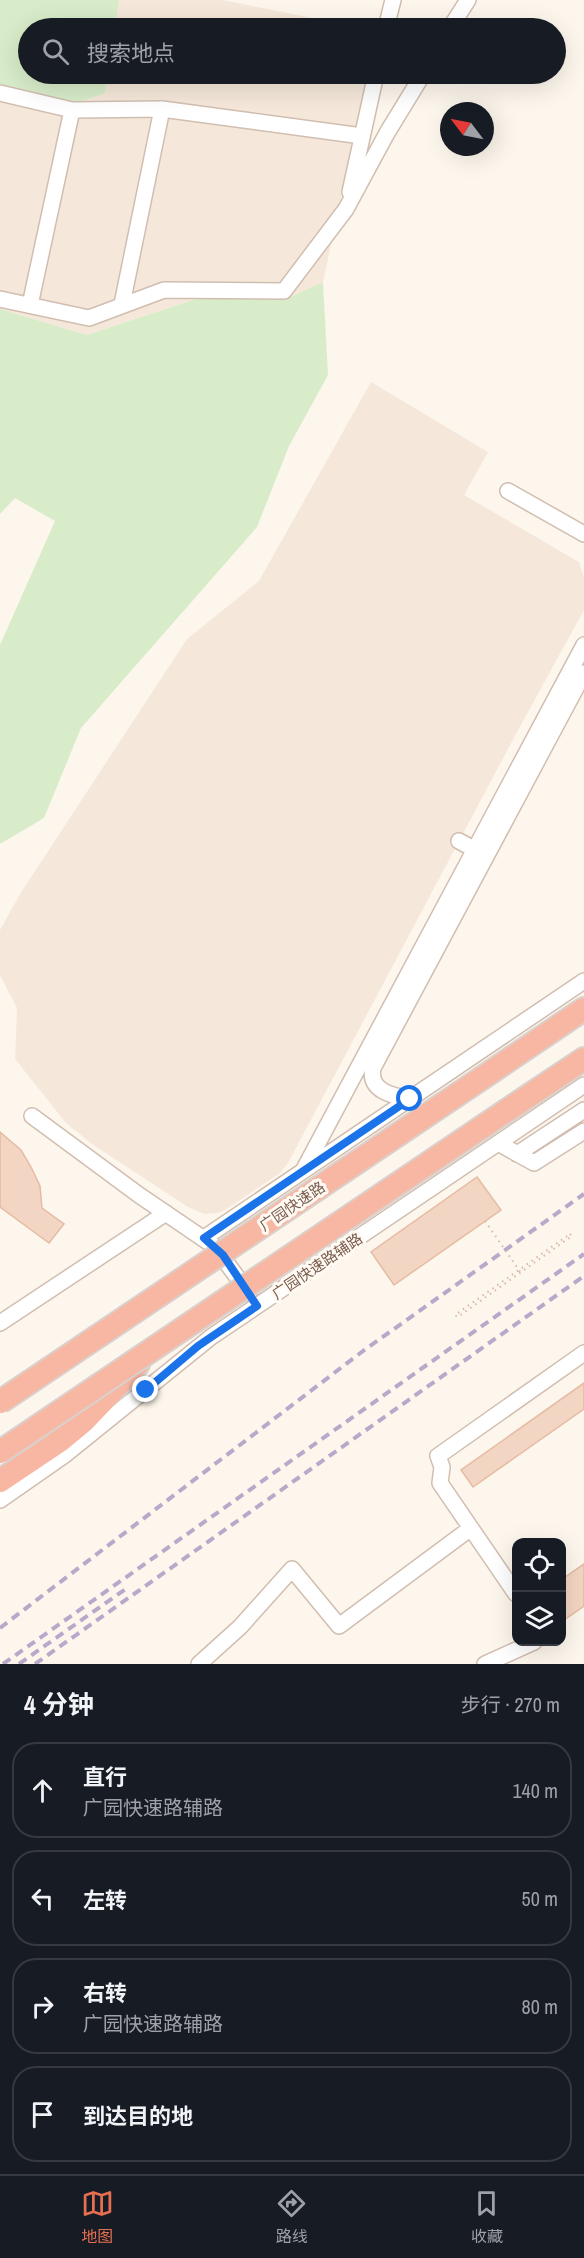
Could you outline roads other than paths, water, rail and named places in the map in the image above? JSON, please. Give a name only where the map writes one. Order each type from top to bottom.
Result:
[{"type":"highway","name":"广园快速路","points":[[0,1402],[584,1009]]},
{"type":"highway","points":[[0,1452],[584,1059]]},
{"type":"highway","points":[[0,1481],[84,1421],[149,1352]]},
{"type":"street","points":[[388,18],[393,0]]},
{"type":"street","points":[[456,18],[468,0]]},
{"type":"street","points":[[346,209],[374,84]]},
{"type":"street","points":[[0,299],[89,318],[164,290],[284,291],[346,209],[387,133],[417,84]]},
{"type":"street","points":[[0,93],[72,110],[162,109],[362,136]]},
{"type":"street","points":[[122,304],[162,109]]},
{"type":"street","points":[[30,305],[72,110]]},
{"type":"street","points":[[508,491],[584,534]]},
{"type":"street","points":[[410,1099],[390,1095],[377,1087],[372,1078],[373,1068],[584,645]]},
{"type":"street","points":[[303,1171],[480,853],[584,673]]},
{"type":"street","points":[[459,841],[480,853]]},
{"type":"street","points":[[204,1238],[584,981]]},
{"type":"street","name":"广园快速路辅路","points":[[0,1500],[66,1454],[198,1346],[584,1085]]},
{"type":"street","points":[[517,1154],[584,1110]]},
{"type":"street","points":[[32,1116],[204,1238],[223,1255],[257,1306]]},
{"type":"street","points":[[498,1143],[531,1163],[537,1163],[584,1131]]},
{"type":"street","points":[[0,1323],[166,1213]]},
{"type":"street","points":[[515,1592],[440,1483],[442,1467],[438,1456],[584,1353]]},
{"type":"street","points":[[199,1664],[240,1627],[292,1569],[339,1626],[471,1528]]},
{"type":"street","points":[[485,1664],[523,1646]]},
{"type":"railway","points":[[0,1628],[363,1351],[584,1194]]},
{"type":"railway","points":[[3,1664],[584,1254]]},
{"type":"railway","points":[[35,1664],[584,1276]]},
{"type":"railway","points":[[19,1664],[127,1588]]}]
